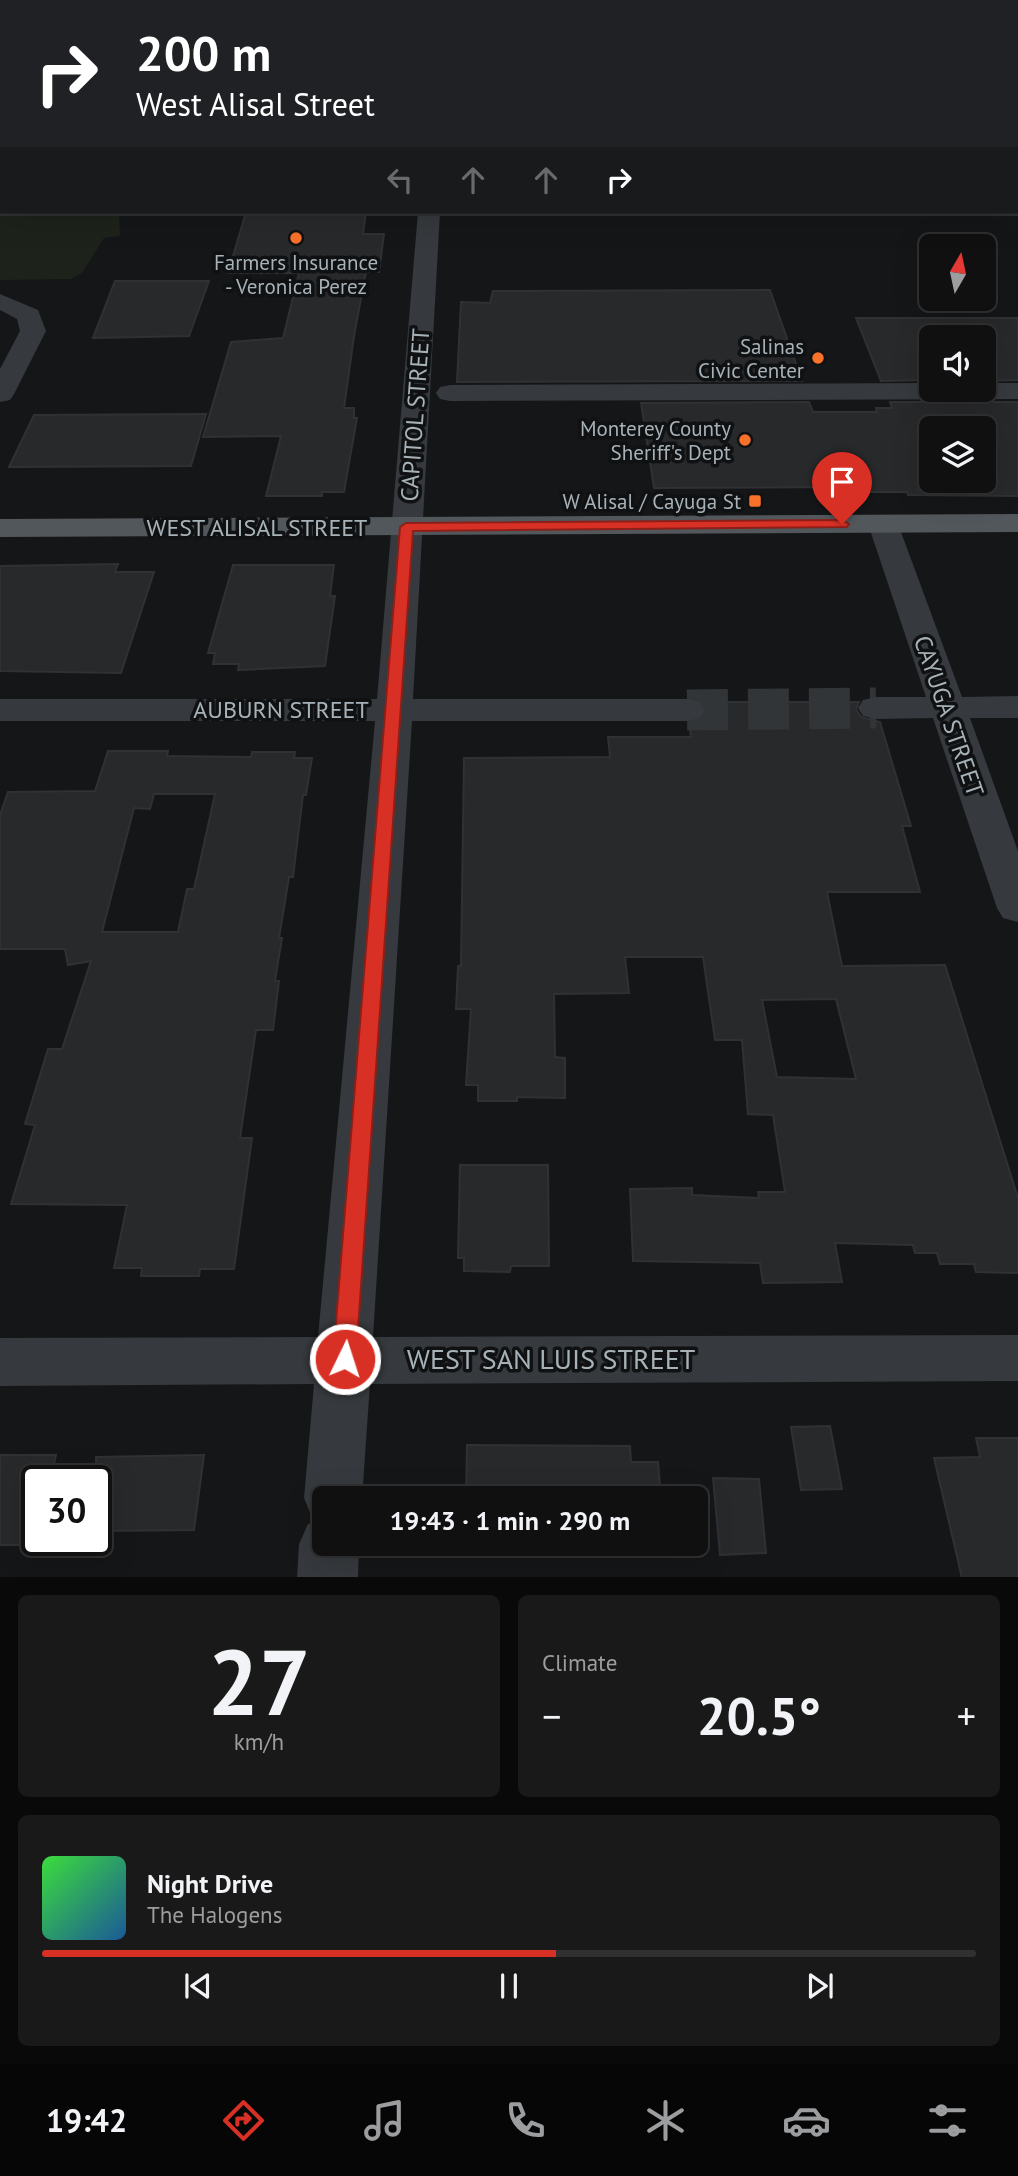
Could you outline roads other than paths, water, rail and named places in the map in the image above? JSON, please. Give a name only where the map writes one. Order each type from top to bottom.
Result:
[{"type":"main road","name":"WEST ALISAL STREET","points":[[0,528],[1018,523]]},
{"type":"street","name":"CAPITOL STREET","points":[[334,1486],[429,214]]},
{"type":"street","points":[[0,301],[22,310],[33,323],[33,331],[0,394]]},
{"type":"street","points":[[450,393],[1018,391]]},
{"type":"street","name":"CAYUGA STREET","points":[[883,524],[945,708],[1018,908]]},
{"type":"street","points":[[876,708],[1018,707]]},
{"type":"street","name":"AUBURN STREET","points":[[0,710],[687,710]]},
{"type":"street","name":"WEST SAN LUIS STREET","points":[[0,1362],[1018,1358]]},
{"type":"street","points":[[327,1577],[328,1556]]},
{"type":"tunnel","points":[[687,710],[876,708]]},
{"type":"place","name":"Farmers Insurance - Veronica Perez","points":[[296,238]]},
{"type":"place","name":"Salinas Civic Center","points":[[818,358]]},
{"type":"place","name":"Monterey County Sheriff's Dept","points":[[745,440]]},
{"type":"place","name":"W Alisal / Cayuga St","points":[[755,501]]}]
